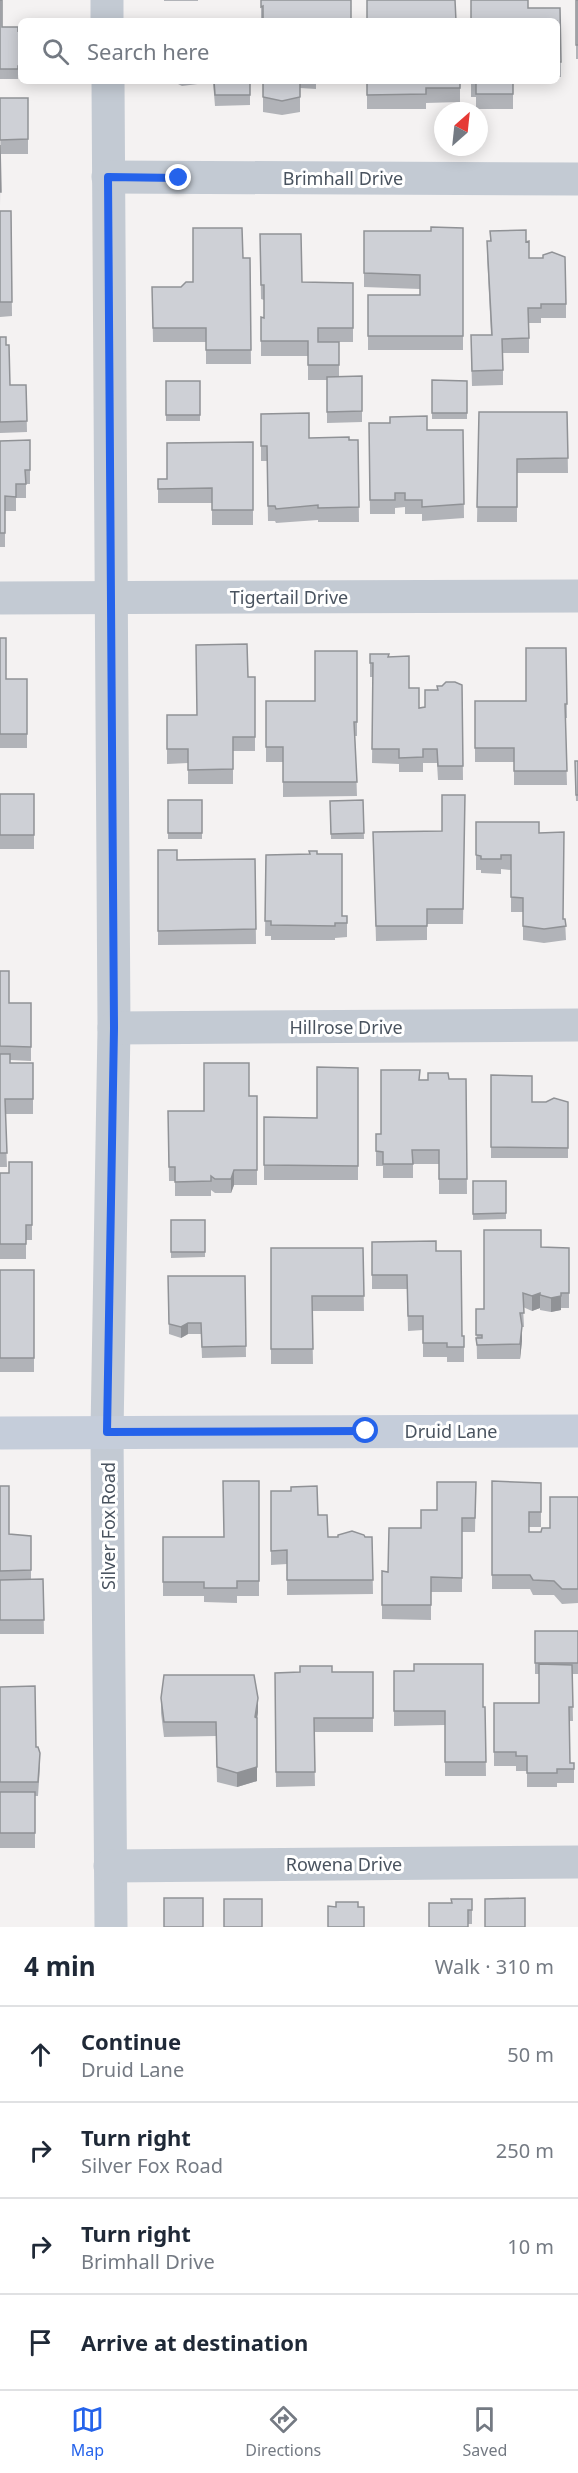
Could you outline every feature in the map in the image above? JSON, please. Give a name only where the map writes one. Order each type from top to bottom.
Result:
[{"type":"street","points":[[107,0],[107,18]]},
{"type":"street","name":"Silver Fox Road","points":[[108,84],[114,1028],[107,1432],[111,1927]]},
{"type":"street","name":"Brimhall Drive","points":[[108,177],[578,179]]},
{"type":"street","name":"Tigertail Drive","points":[[0,598],[578,596]]},
{"type":"street","name":"Hillrose Drive","points":[[114,1028],[578,1025]]},
{"type":"street","name":"Druid Lane","points":[[0,1432],[578,1431]]},
{"type":"street","name":"Rowena Drive","points":[[110,1866],[578,1862]]},
{"type":"building","points":[[0,0],[2,0],[2,27],[18,27],[18,69],[0,69]]},
{"type":"building","points":[[261,0],[351,0],[351,18],[263,18],[263,6],[261,7]]},
{"type":"building","points":[[367,0],[455,0],[456,18],[367,18]]},
{"type":"building","points":[[471,0],[528,0],[528,8],[560,8],[561,62],[560,18],[471,18]]},
{"type":"building","points":[[576,0],[578,0],[578,45],[576,45]]},
{"type":"building","points":[[214,84],[250,84],[250,95],[215,95]]},
{"type":"building","points":[[263,84],[300,84],[300,97],[282,101],[263,97]]},
{"type":"building","points":[[367,84],[460,84],[460,88],[426,88],[426,94],[367,95]]},
{"type":"building","points":[[476,84],[513,84],[513,94],[476,94]]},
{"type":"building","points":[[0,98],[28,98],[28,139],[0,140]]},
{"type":"building","points":[[0,145],[1,192],[0,192]]},
{"type":"building","points":[[0,211],[11,211],[12,302],[0,302]]},
{"type":"building","points":[[431,227],[463,228],[463,336],[368,336],[368,295],[420,295],[420,275],[364,273],[364,231],[431,231]]},
{"type":"building","points":[[193,228],[242,228],[243,258],[250,258],[251,350],[206,350],[206,328],[153,328],[152,287],[181,287],[186,282],[193,282]]},
{"type":"building","points":[[526,230],[526,242],[529,241],[529,258],[543,258],[543,255],[552,252],[565,257],[566,304],[541,304],[541,308],[528,308],[529,338],[502,339],[503,370],[472,371],[471,335],[492,335],[487,241],[491,241],[490,231]]},
{"type":"building","points":[[260,234],[301,234],[302,282],[353,283],[353,328],[318,328],[318,342],[339,342],[339,365],[308,365],[308,341],[261,341],[264,285],[261,285]]},
{"type":"building","points":[[0,337],[6,337],[6,345],[9,345],[10,385],[26,385],[27,421],[0,422]]},
{"type":"building","points":[[362,376],[362,411],[327,412],[327,377]]},
{"type":"building","points":[[432,380],[467,381],[467,413],[432,413]]},
{"type":"building","points":[[166,381],[200,381],[200,415],[166,415]]},
{"type":"building","points":[[479,412],[567,412],[568,458],[517,459],[517,507],[477,507]]},
{"type":"building","points":[[309,413],[309,438],[349,437],[349,440],[358,440],[359,507],[318,508],[318,505],[276,509],[275,506],[268,506],[267,446],[261,446],[261,414]]},
{"type":"building","points":[[427,416],[427,430],[463,430],[464,504],[422,507],[422,500],[405,500],[405,493],[395,493],[395,500],[370,500],[369,423],[390,423],[390,417]]},
{"type":"building","points":[[30,440],[30,470],[25,470],[26,484],[16,484],[16,497],[5,496],[5,533],[0,533],[0,441]]},
{"type":"building","points":[[253,442],[253,510],[212,510],[212,488],[158,489],[158,479],[167,479],[167,443]]},
{"type":"building","points":[[0,638],[6,638],[6,679],[27,679],[27,734],[0,734]]},
{"type":"building","points":[[247,644],[248,677],[255,677],[255,737],[233,737],[233,769],[188,770],[188,749],[167,749],[167,715],[197,715],[196,645]]},
{"type":"building","points":[[526,648],[566,648],[567,771],[514,771],[514,748],[475,748],[475,701],[526,701]]},
{"type":"building","points":[[315,651],[357,651],[357,722],[354,722],[357,782],[283,782],[283,747],[266,747],[266,701],[315,701]]},
{"type":"building","points":[[370,654],[389,654],[388,657],[409,656],[409,688],[419,688],[419,708],[425,707],[425,690],[438,690],[437,686],[442,686],[446,682],[462,685],[463,766],[438,766],[437,749],[423,749],[423,757],[399,758],[399,749],[372,749],[373,663],[370,663]]},
{"type":"building","points":[[575,761],[578,761],[578,795],[576,795]]},
{"type":"building","points":[[0,794],[34,794],[34,835],[0,835]]},
{"type":"building","points":[[442,795],[465,795],[463,909],[427,909],[427,926],[376,926],[373,832],[442,831]]},
{"type":"building","points":[[168,800],[202,800],[202,833],[168,833]]},
{"type":"building","points":[[363,800],[364,833],[331,834],[330,801]]},
{"type":"building","points":[[476,822],[539,822],[539,833],[564,832],[563,919],[565,919],[566,926],[544,929],[523,926],[523,898],[511,897],[511,855],[501,855],[501,859],[481,859],[481,856],[476,855]]},
{"type":"building","points":[[158,850],[177,850],[177,860],[255,859],[256,929],[158,931]]},
{"type":"building","points":[[309,851],[317,851],[317,854],[342,854],[342,916],[347,916],[347,923],[335,923],[335,926],[271,925],[271,921],[265,921],[266,855],[310,854]]},
{"type":"building","points":[[0,971],[9,971],[9,1003],[31,1003],[31,1047],[0,1046]]},
{"type":"building","points":[[0,1054],[10,1054],[10,1063],[33,1063],[33,1099],[5,1099],[7,1153],[0,1153]]},
{"type":"building","points":[[204,1063],[249,1063],[249,1096],[257,1096],[257,1170],[234,1170],[231,1179],[215,1179],[211,1176],[211,1181],[175,1182],[175,1167],[169,1167],[168,1111],[204,1111]]},
{"type":"building","points":[[317,1067],[358,1068],[358,1166],[264,1165],[264,1117],[317,1118]]},
{"type":"building","points":[[381,1070],[420,1070],[419,1080],[428,1080],[428,1073],[448,1073],[449,1079],[466,1079],[467,1179],[439,1179],[439,1150],[412,1150],[413,1164],[383,1164],[383,1152],[376,1151],[376,1134],[381,1134]]},
{"type":"building","points":[[491,1075],[532,1076],[532,1102],[546,1102],[554,1098],[568,1102],[568,1148],[491,1147]]},
{"type":"building","points":[[9,1162],[32,1162],[32,1225],[26,1225],[26,1244],[0,1244],[0,1173],[9,1173]]},
{"type":"building","points":[[473,1181],[506,1181],[506,1213],[473,1214]]},
{"type":"building","points":[[171,1220],[205,1220],[205,1252],[171,1252]]},
{"type":"building","points":[[484,1230],[541,1230],[541,1247],[569,1248],[569,1293],[561,1293],[561,1296],[551,1298],[540,1295],[540,1293],[532,1296],[523,1293],[524,1313],[520,1313],[522,1326],[520,1344],[477,1345],[476,1338],[482,1338],[482,1335],[476,1335],[476,1309],[484,1309]]},
{"type":"building","points":[[436,1241],[436,1251],[461,1251],[464,1347],[447,1347],[447,1343],[423,1343],[423,1316],[408,1316],[407,1275],[372,1275],[372,1242]]},
{"type":"building","points":[[271,1248],[363,1248],[364,1296],[312,1296],[313,1349],[271,1349]]},
{"type":"building","points":[[0,1270],[34,1270],[34,1358],[0,1358]]},
{"type":"building","points":[[168,1276],[245,1276],[246,1346],[202,1347],[201,1323],[188,1323],[181,1327],[169,1324]]},
{"type":"building","points":[[223,1481],[259,1481],[259,1581],[237,1581],[237,1588],[204,1588],[204,1582],[163,1582],[163,1537],[224,1537]]},
{"type":"building","points":[[492,1481],[541,1483],[541,1512],[529,1512],[529,1532],[541,1532],[542,1528],[550,1528],[550,1497],[578,1497],[578,1589],[562,1589],[554,1581],[533,1580],[530,1575],[492,1575]]},
{"type":"building","points":[[437,1482],[476,1482],[475,1518],[462,1518],[462,1578],[431,1577],[431,1605],[382,1605],[382,1571],[388,1572],[389,1528],[421,1528],[421,1510],[437,1510]]},
{"type":"building","points":[[0,1486],[9,1486],[9,1534],[31,1536],[31,1570],[0,1571]]},
{"type":"building","points":[[317,1486],[318,1515],[327,1515],[328,1537],[338,1537],[338,1535],[352,1531],[365,1537],[372,1537],[373,1580],[287,1580],[287,1550],[271,1551],[271,1491],[291,1491],[291,1487]]},
{"type":"building","points":[[43,1579],[44,1620],[0,1620],[0,1580]]},
{"type":"building","points":[[535,1631],[578,1631],[578,1663],[535,1663]]},
{"type":"building","points":[[414,1664],[483,1664],[486,1762],[445,1762],[445,1711],[394,1711],[394,1671],[414,1671]]},
{"type":"building","points":[[539,1664],[572,1665],[573,1707],[569,1707],[570,1763],[574,1763],[574,1769],[557,1769],[557,1773],[527,1773],[527,1756],[516,1756],[516,1752],[494,1752],[494,1703],[539,1703]]},
{"type":"building","points":[[300,1666],[332,1666],[332,1672],[373,1672],[373,1718],[314,1718],[315,1772],[276,1772],[275,1673],[300,1672]]},
{"type":"building","points":[[164,1675],[254,1675],[258,1698],[255,1717],[257,1718],[257,1767],[237,1773],[217,1767],[216,1722],[164,1722],[161,1698]]},
{"type":"building","points":[[35,1686],[36,1747],[40,1753],[38,1782],[0,1782],[0,1687]]},
{"type":"building","points":[[0,1792],[35,1792],[35,1833],[0,1833]]},
{"type":"building","points":[[164,1898],[203,1898],[203,1927],[164,1927]]},
{"type":"building","points":[[525,1898],[525,1927],[485,1927],[485,1899]]},
{"type":"building","points":[[224,1899],[262,1899],[262,1927],[224,1927]]},
{"type":"building","points":[[451,1899],[472,1899],[472,1910],[468,1910],[468,1927],[429,1927],[429,1903],[452,1903]]},
{"type":"building","points":[[336,1902],[358,1902],[358,1907],[364,1907],[364,1927],[328,1927],[328,1906],[336,1907]]},
{"type":"route","points":[[179,178],[108,177],[114,1028],[107,1432],[366,1431]]}]
